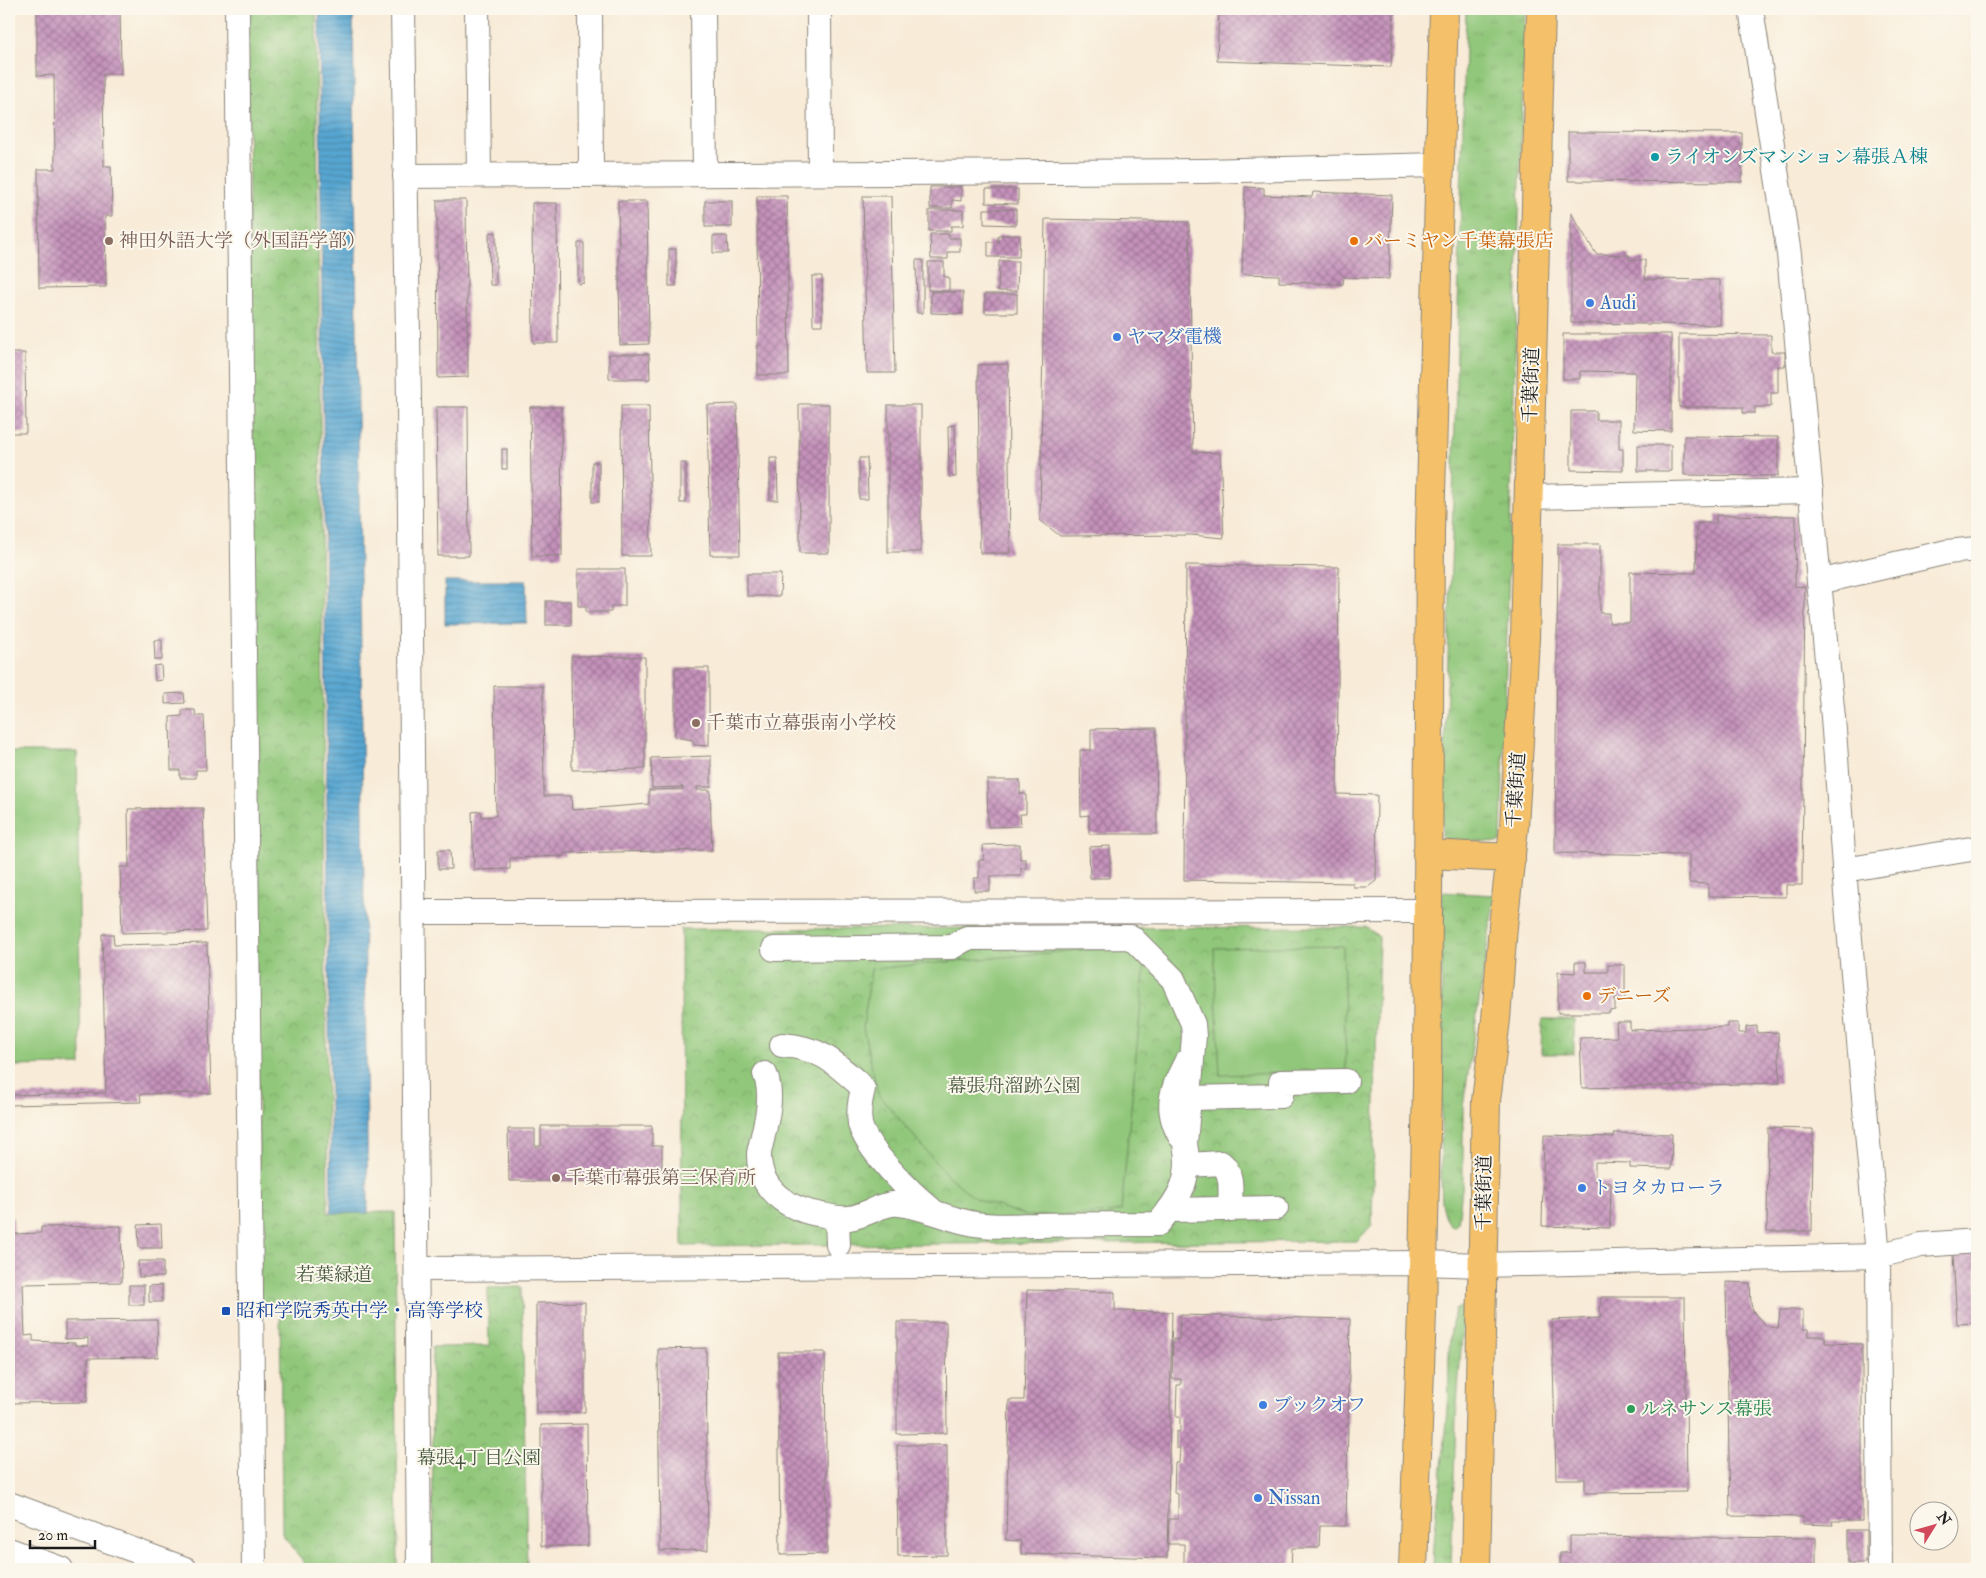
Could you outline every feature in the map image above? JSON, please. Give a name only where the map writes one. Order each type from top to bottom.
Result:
[{"type":"highway","points":[[1413,1569],[1427,1094],[1430,532],[1444,9]]},
{"type":"highway","name":"千葉街道","points":[[1476,1569],[1483,1329],[1482,1265],[1486,1100],[1496,1019],[1503,926],[1511,858],[1525,639],[1542,9]]},
{"type":"highway","points":[[1427,854],[1511,858]]},
{"type":"street","points":[[237,9],[254,1569]]},
{"type":"street","points":[[402,9],[410,419],[419,1569]]},
{"type":"street","points":[[477,9],[479,175]]},
{"type":"street","points":[[590,9],[591,174]]},
{"type":"street","points":[[703,9],[705,173]]},
{"type":"street","points":[[819,9],[820,172]]},
{"type":"street","points":[[1751,9],[1789,254],[1818,582],[1833,716],[1844,870],[1878,1256],[1880,1569]]},
{"type":"street","points":[[405,176],[1204,171],[1440,165]]},
{"type":"street","points":[[1528,497],[1811,491]]},
{"type":"street","points":[[1818,582],[1947,552],[1977,549]]},
{"type":"street","points":[[1844,870],[1977,848]]},
{"type":"street","points":[[414,912],[1428,911]]},
{"type":"street","points":[[774,949],[952,947],[968,938],[1131,937],[1173,979],[1193,1024],[1186,1154],[1188,1175],[1182,1190],[1162,1225]]},
{"type":"street","points":[[782,1045],[801,1047],[823,1055],[860,1085],[862,1089],[859,1113],[860,1125],[874,1149],[902,1181],[936,1214]]},
{"type":"street","points":[[1186,1154],[1176,1127],[1171,1100],[1173,1087],[1193,1050]]},
{"type":"street","points":[[765,1074],[770,1095],[759,1162],[769,1187],[784,1202],[804,1211],[837,1218],[851,1218],[891,1203],[899,1195],[902,1181]]},
{"type":"street","points":[[1189,1098],[1281,1096],[1281,1082],[1346,1081]]},
{"type":"street","points":[[1186,1154],[1222,1163],[1228,1168],[1230,1172],[1230,1209]]},
{"type":"street","points":[[891,1203],[914,1206],[970,1224],[985,1226],[1162,1225],[1230,1209],[1276,1208]]},
{"type":"street","points":[[837,1218],[838,1245]]},
{"type":"street","points":[[417,1270],[1422,1263],[1482,1265],[1878,1256],[1922,1245],[1977,1240]]},
{"type":"street","points":[[9,1504],[185,1569]]},
{"type":"street","points":[[9,1550],[61,1569]]},
{"type":"green space","name":"若葉緑道","points":[[247,9],[316,9],[328,1213],[395,1212],[398,1569],[309,1569],[282,1534],[280,1306],[260,1306]]},
{"type":"green space","points":[[1466,9],[1525,9],[1501,841],[1497,842],[1445,839],[1442,837]]},
{"type":"green space","points":[[9,752],[77,752],[81,1065],[9,1066]]},
{"type":"green space","points":[[1442,892],[1495,895],[1463,1107],[1463,1181],[1458,1223],[1453,1227],[1449,1223],[1444,1211],[1441,1179]]},
{"type":"green space","name":"幕張舟溜跡公園","points":[[1366,927],[1379,937],[1372,1225],[1357,1241],[682,1246],[681,929]]},
{"type":"green space","points":[[1124,946],[1145,963],[1121,1211],[1103,1214],[1026,1216],[976,1199],[947,1175],[878,1094],[863,1028],[871,969]]},
{"type":"green space","points":[[1343,946],[1346,1071],[1220,1075],[1214,948]]},
{"type":"green space","points":[[1542,1019],[1574,1019],[1574,1054],[1541,1054]]},
{"type":"green space","name":"幕張4丁目公園","points":[[522,1287],[527,1569],[433,1569],[432,1347],[489,1346],[488,1288]]},
{"type":"green space","points":[[1460,1307],[1464,1309],[1456,1419],[1451,1569],[1433,1569],[1435,1529],[1448,1409],[1450,1334],[1455,1310]]},
{"type":"water","points":[[319,9],[353,9],[368,1213],[331,1213]]},
{"type":"water","points":[[445,581],[526,581],[527,623],[445,624]]},
{"type":"building","points":[[37,9],[120,9],[121,74],[103,74],[104,166],[111,166],[112,216],[105,216],[106,287],[39,288],[38,169],[55,169],[54,75],[37,76]]},
{"type":"building","points":[[1219,9],[1394,9],[1391,67],[1217,61]]},
{"type":"building","name":"ライオンズマンション幕張Ａ棟","points":[[1568,132],[1742,133],[1742,182],[1568,181]]},
{"type":"building","points":[[930,187],[961,187],[961,201],[952,200],[952,208],[930,208]]},
{"type":"building","points":[[1245,187],[1264,188],[1264,195],[1312,197],[1313,192],[1392,195],[1389,279],[1344,277],[1343,284],[1279,282],[1279,275],[1242,274]]},
{"type":"building","points":[[986,189],[1018,189],[1018,204],[986,203]]},
{"type":"building","points":[[757,196],[787,196],[789,375],[758,375]]},
{"type":"building","points":[[863,196],[891,196],[895,373],[867,373]]},
{"type":"building","points":[[437,200],[466,200],[468,377],[438,378]]},
{"type":"building","points":[[618,201],[647,201],[649,344],[620,345]]},
{"type":"building","points":[[705,201],[732,201],[732,227],[705,227]]},
{"type":"building","points":[[532,203],[557,203],[558,343],[533,343]]},
{"type":"building","points":[[984,209],[1016,209],[1016,225],[984,224]]},
{"type":"building","points":[[929,210],[963,210],[963,226],[951,226],[951,231],[929,231]]},
{"type":"building","points":[[1571,213],[1596,254],[1629,255],[1629,260],[1645,260],[1645,279],[1720,280],[1720,325],[1571,323]]},
{"type":"building","name":"ヤマダ電機","points":[[1045,219],[1189,222],[1193,452],[1220,453],[1224,538],[1191,535],[1060,536],[1040,520]]},
{"type":"building","points":[[496,232],[496,285],[490,285],[489,233]]},
{"type":"building","points":[[930,234],[949,234],[949,238],[960,238],[960,252],[948,252],[948,259],[931,259]]},
{"type":"building","points":[[998,235],[1020,235],[1019,257],[988,257],[988,242],[998,242]]},
{"type":"building","points":[[713,236],[727,236],[728,253],[713,253]]},
{"type":"building","points":[[578,243],[584,243],[584,283],[578,284]]},
{"type":"building","points":[[669,249],[676,249],[676,286],[669,286]]},
{"type":"building","points":[[916,260],[923,260],[923,313],[917,313]]},
{"type":"building","points":[[999,261],[1018,261],[1017,291],[998,291]]},
{"type":"building","points":[[928,262],[944,262],[944,277],[949,277],[949,291],[928,290]]},
{"type":"building","points":[[812,276],[822,276],[822,325],[813,325]]},
{"type":"building","points":[[931,292],[963,292],[963,314],[931,313]]},
{"type":"building","points":[[985,294],[1017,294],[1017,313],[985,313]]},
{"type":"building","points":[[1563,334],[1671,334],[1671,431],[1634,430],[1635,372],[1580,371],[1580,379],[1563,379]]},
{"type":"building","points":[[1679,334],[1771,335],[1771,352],[1785,352],[1785,366],[1778,366],[1778,393],[1771,393],[1771,407],[1755,407],[1755,413],[1743,413],[1743,407],[1679,407]]},
{"type":"building","points":[[9,353],[25,353],[26,433],[9,433]]},
{"type":"building","points":[[609,354],[649,354],[650,379],[609,379]]},
{"type":"building","points":[[1008,364],[1010,553],[980,553],[978,365]]},
{"type":"building","points":[[737,404],[740,555],[710,555],[707,405]]},
{"type":"building","points":[[799,404],[829,404],[829,553],[800,553]]},
{"type":"building","points":[[888,405],[921,405],[921,552],[888,552]]},
{"type":"building","points":[[621,406],[649,406],[651,556],[622,556]]},
{"type":"building","points":[[436,407],[468,407],[469,556],[438,556]]},
{"type":"building","points":[[530,407],[561,407],[562,556],[532,556]]},
{"type":"building","points":[[1571,411],[1596,411],[1596,420],[1619,420],[1619,449],[1623,449],[1623,471],[1571,470]]},
{"type":"building","points":[[955,425],[956,477],[949,477],[948,426]]},
{"type":"building","points":[[1684,436],[1778,437],[1778,476],[1684,475]]},
{"type":"building","points":[[1638,445],[1671,445],[1671,471],[1638,471]]},
{"type":"building","points":[[502,449],[507,449],[507,469],[502,469]]},
{"type":"building","points":[[770,458],[777,458],[778,500],[770,500]]},
{"type":"building","points":[[859,458],[867,458],[868,499],[859,499]]},
{"type":"building","points":[[592,462],[599,462],[599,502],[592,502]]},
{"type":"building","points":[[680,463],[686,463],[686,503],[680,503]]},
{"type":"building","points":[[1716,515],[1796,516],[1795,586],[1805,587],[1802,885],[1786,885],[1786,897],[1708,896],[1708,884],[1689,883],[1689,855],[1555,853],[1558,544],[1600,544],[1600,613],[1609,613],[1609,623],[1630,623],[1630,572],[1696,573],[1697,523],[1716,523]]},
{"type":"building","points":[[1186,565],[1339,567],[1337,794],[1377,795],[1376,881],[1368,887],[1353,887],[1353,883],[1184,880]]},
{"type":"building","points":[[578,569],[625,569],[625,606],[611,606],[611,612],[586,612],[586,606],[578,606]]},
{"type":"building","points":[[747,574],[781,574],[780,596],[747,596]]},
{"type":"building","points":[[546,601],[571,601],[571,625],[546,625]]},
{"type":"building","points":[[154,640],[162,640],[162,660],[155,660]]},
{"type":"building","points":[[571,656],[645,657],[645,769],[572,770]]},
{"type":"building","points":[[161,665],[162,680],[155,681],[154,666]]},
{"type":"building","points":[[675,668],[709,668],[709,746],[694,745],[693,740],[675,737]]},
{"type":"building","points":[[494,686],[543,686],[544,796],[571,796],[572,810],[649,804],[649,790],[683,789],[683,787],[652,788],[651,758],[711,756],[711,787],[697,787],[697,790],[710,790],[712,850],[565,853],[565,856],[510,858],[510,869],[474,870],[472,812],[481,811],[482,817],[496,816]]},
{"type":"building","points":[[184,693],[185,703],[165,704],[165,694]]},
{"type":"building","points":[[182,710],[195,710],[196,716],[204,716],[206,770],[196,770],[196,778],[180,778],[180,770],[171,770],[170,717],[182,716]]},
{"type":"building","points":[[1156,728],[1157,834],[1089,834],[1089,815],[1081,816],[1080,750],[1091,750],[1091,729]]},
{"type":"building","points":[[987,780],[1020,780],[1020,794],[1026,794],[1026,814],[1020,814],[1021,826],[988,827]]},
{"type":"building","points":[[203,808],[207,931],[122,933],[120,867],[129,867],[128,809]]},
{"type":"building","points":[[1020,844],[1020,859],[1026,859],[1026,868],[1021,868],[1021,876],[990,876],[990,891],[974,891],[974,878],[979,878],[979,860],[984,860],[983,845]]},
{"type":"building","points":[[1110,846],[1110,878],[1090,878],[1089,847]]},
{"type":"building","points":[[438,850],[450,850],[451,869],[438,869]]},
{"type":"building","points":[[102,934],[113,934],[114,945],[207,943],[211,1093],[140,1094],[141,1102],[9,1105],[9,1095],[106,1093]]},
{"type":"building","points":[[1575,962],[1586,962],[1586,972],[1608,972],[1608,965],[1625,965],[1625,999],[1615,999],[1615,1010],[1609,1011],[1610,1013],[1558,1013],[1558,972],[1575,973]]},
{"type":"building","points":[[1616,1022],[1630,1022],[1630,1030],[1727,1027],[1727,1023],[1738,1023],[1738,1033],[1746,1033],[1746,1027],[1757,1026],[1757,1033],[1778,1032],[1780,1083],[1582,1088],[1580,1038],[1617,1037]]},
{"type":"building","points":[[541,1126],[652,1126],[652,1146],[662,1146],[662,1178],[653,1178],[653,1182],[509,1181],[508,1129],[535,1129],[535,1146],[541,1146]]},
{"type":"building","points":[[1768,1128],[1813,1129],[1812,1231],[1767,1231]]},
{"type":"building","points":[[1615,1133],[1672,1134],[1671,1169],[1630,1168],[1630,1163],[1595,1162],[1595,1181],[1611,1182],[1610,1228],[1542,1226],[1544,1135],[1614,1137]]},
{"type":"building","points":[[9,1217],[13,1217],[14,1234],[41,1233],[41,1227],[121,1226],[122,1282],[23,1284],[25,1336],[33,1335],[33,1341],[75,1343],[75,1345],[88,1346],[88,1338],[65,1339],[65,1321],[157,1320],[158,1357],[88,1358],[87,1402],[9,1403]]},
{"type":"building","points":[[161,1224],[162,1248],[139,1248],[138,1225]]},
{"type":"building","points":[[1977,1253],[1977,1323],[1957,1324],[1953,1254]]},
{"type":"building","points":[[138,1261],[163,1261],[163,1277],[139,1277]]},
{"type":"building","points":[[1726,1282],[1750,1283],[1751,1304],[1754,1313],[1766,1326],[1778,1328],[1780,1310],[1803,1310],[1803,1329],[1808,1329],[1809,1336],[1825,1336],[1825,1343],[1862,1344],[1862,1521],[1832,1521],[1833,1525],[1803,1524],[1803,1517],[1730,1516]]},
{"type":"building","points":[[129,1285],[144,1285],[144,1305],[129,1305]]},
{"type":"building","points":[[162,1285],[162,1302],[149,1302],[149,1286]]},
{"type":"building","points":[[1027,1290],[1115,1292],[1115,1311],[1172,1312],[1167,1558],[1021,1554],[1021,1541],[1006,1540],[1009,1400],[1024,1400]]},
{"type":"building","points":[[1601,1297],[1685,1297],[1687,1492],[1585,1493],[1585,1479],[1556,1479],[1552,1320],[1600,1318]]},
{"type":"building","points":[[585,1302],[585,1412],[536,1413],[536,1303]]},
{"type":"building","points":[[1180,1315],[1350,1319],[1346,1526],[1320,1526],[1319,1548],[1292,1548],[1291,1568],[1184,1565],[1184,1544],[1168,1544],[1169,1519],[1178,1519],[1178,1494],[1174,1493],[1175,1463],[1179,1463],[1180,1448],[1176,1448],[1176,1431],[1180,1432],[1180,1417],[1176,1417],[1177,1385],[1181,1385],[1181,1379],[1172,1379],[1173,1339],[1179,1340]]},
{"type":"building","points":[[897,1322],[946,1322],[947,1433],[897,1434]]},
{"type":"building","points":[[706,1348],[708,1550],[660,1551],[658,1349]]},
{"type":"building","points":[[778,1352],[825,1352],[827,1554],[780,1555]]},
{"type":"building","points":[[587,1424],[588,1546],[541,1546],[541,1425]]},
{"type":"building","points":[[897,1445],[947,1445],[947,1555],[898,1556]]},
{"type":"building","points":[[1848,1530],[1866,1530],[1866,1563],[1848,1563]]},
{"type":"building","points":[[1570,1536],[1816,1538],[1816,1569],[1560,1569],[1560,1553],[1570,1553]]},
{"type":"place","name":"ライオンズマンション幕張Ａ棟","points":[[1655,157]]},
{"type":"place","name":"神田外語大学（外国語学部）","points":[[109,241]]},
{"type":"place","name":"バーミヤン千葉幕張店","points":[[1354,241]]},
{"type":"place","name":"Audi","points":[[1590,303]]},
{"type":"place","name":"ヤマダ電機","points":[[1117,337]]},
{"type":"place","name":"千葉市立幕張南小学校","points":[[696,723]]},
{"type":"place","name":"デニーズ","points":[[1587,996]]},
{"type":"place","name":"千葉市幕張第三保育所","points":[[556,1178]]},
{"type":"place","name":"トヨタカローラ","points":[[1582,1188]]},
{"type":"place","name":"昭和学院秀英中学・高等学校","points":[[226,1311]]},
{"type":"place","name":"ブックオフ","points":[[1263,1405]]},
{"type":"place","name":"ルネサンス幕張","points":[[1631,1409]]},
{"type":"place","name":"Nissan","points":[[1258,1498]]}]
